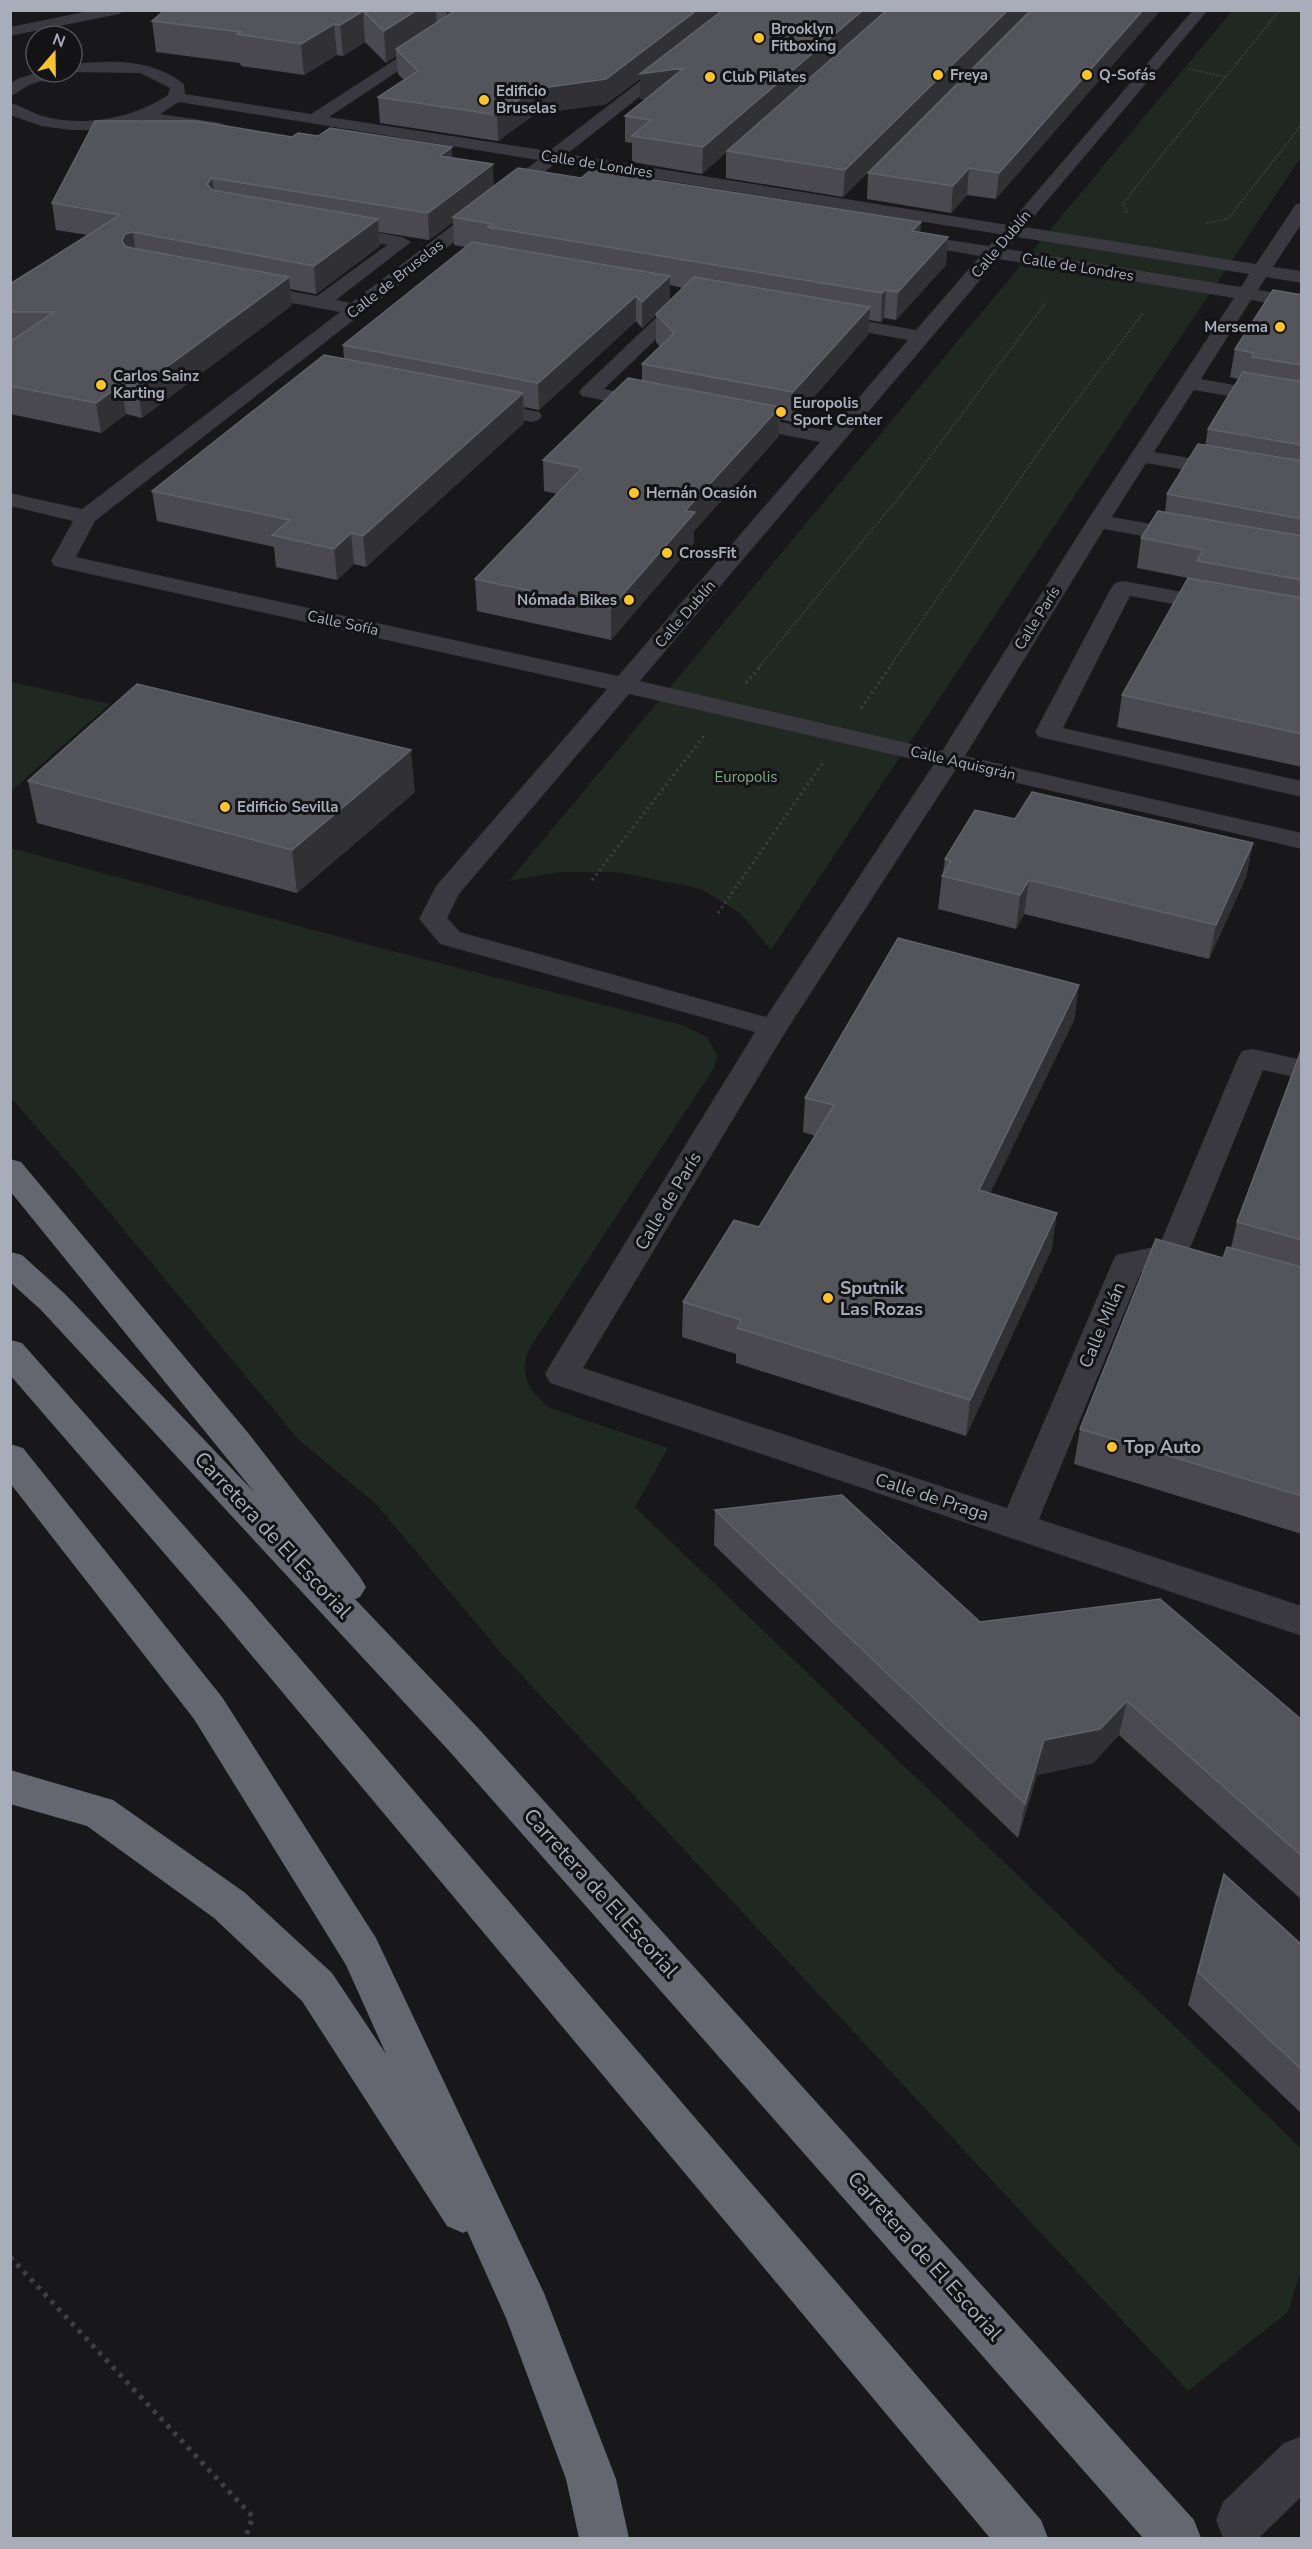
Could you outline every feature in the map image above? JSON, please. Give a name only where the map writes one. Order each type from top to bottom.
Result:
[{"type":"highway","points":[[10,1169],[236,1443],[465,1741]]},
{"type":"highway","name":"Carretera de El Escorial","points":[[10,1263],[53,1302],[465,1741],[1176,2538]]},
{"type":"highway","points":[[10,1352],[235,1609],[1023,2538]]},
{"type":"highway","points":[[10,1457],[208,1708],[361,1952],[527,2310],[591,2479],[604,2538]]},
{"type":"highway","points":[[10,1787],[99,1812],[229,1905],[317,1987],[527,2310]]},
{"type":"street","points":[[10,32],[119,10]]},
{"type":"street","points":[[314,119],[483,10]]},
{"type":"street","name":"Calle de Bruselas","points":[[62,561],[86,517],[430,252],[517,176],[553,157],[743,10]]},
{"type":"street","name":"Calle Dublín","points":[[773,1028],[450,938],[434,919],[446,892],[1201,10]]},
{"type":"street","points":[[17,87],[17,66],[24,67]]},
{"type":"street","points":[[13,114],[36,120],[89,124],[143,116],[165,107],[176,97],[178,87],[168,77],[149,71],[122,67],[84,69]]},
{"type":"street","name":"Calle de Londres","points":[[176,97],[1302,277]]},
{"type":"street","points":[[143,116],[234,130]]},
{"type":"street","points":[[707,182],[723,167]]},
{"type":"street","name":"Calle de Londres","points":[[517,176],[550,181]]},
{"type":"street","points":[[849,204],[864,189]]},
{"type":"street","name":"Calle París","points":[[773,1028],[949,760],[1098,521],[1302,208]]},
{"type":"street","points":[[315,226],[402,242],[322,301]]},
{"type":"street","name":"Calle de Londres","points":[[887,236],[1302,303]]},
{"type":"street","points":[[430,252],[454,256]]},
{"type":"street","points":[[231,285],[322,301],[355,310]]},
{"type":"street","points":[[666,292],[695,297],[589,392],[671,407]]},
{"type":"street","points":[[806,317],[922,337]]},
{"type":"street","points":[[281,367],[304,371]]},
{"type":"street","points":[[1188,383],[1302,403]]},
{"type":"street","points":[[463,403],[532,416]]},
{"type":"street","points":[[718,416],[835,438]]},
{"type":"street","points":[[1140,456],[1302,484]]},
{"type":"street","points":[[10,499],[86,517]]},
{"type":"street","points":[[1098,521],[1211,542]]},
{"type":"street","name":"Calle Sofía","points":[[62,561],[624,685]]},
{"type":"street","points":[[1302,621],[1123,588],[1048,732],[1302,789]]},
{"type":"street","name":"Calle Aquisgrán","points":[[624,685],[1302,841]]},
{"type":"street","name":"Calle de París","points":[[562,1374],[773,1028]]},
{"type":"street","points":[[1204,1264],[1172,1255],[1253,1058],[1302,1070]]},
{"type":"street","name":"Calle Milán","points":[[1018,1526],[1128,1263],[1172,1255]]},
{"type":"street","name":"Calle de Praga","points":[[562,1374],[1302,1621]]},
{"type":"street","points":[[1241,2520],[1302,2461]]},
{"type":"path","points":[[1126,212],[1123,203],[1280,10]]},
{"type":"path","points":[[1207,223],[1228,219],[1302,124]]},
{"type":"path","points":[[592,880],[725,709],[905,490],[1046,302]]},
{"type":"path","points":[[718,913],[1058,426],[1143,313]]},
{"type":"path","points":[[10,2257],[253,2517],[245,2538]]},
{"type":"green space","name":"Europolis","points":[[1232,11],[1301,11],[1301,157],[771,950],[740,913],[701,889],[617,872],[559,872],[509,881]]},
{"type":"green space","points":[[10,682],[110,704],[11,791]]},
{"type":"green space","points":[[11,848],[369,945],[682,1025],[707,1037],[717,1055],[714,1068],[531,1346],[525,1364],[527,1380],[536,1395],[550,1408],[668,1448],[635,1507],[1301,2148],[1301,2270],[1288,2312],[1188,2391],[502,1654],[376,1504],[299,1440],[74,1170],[11,1098]]},
{"type":"building","points":[[165,10],[417,10],[384,31],[363,11],[340,25],[334,24],[301,44],[237,34],[241,32],[152,21]]},
{"type":"building","points":[[456,10],[697,10],[606,79],[534,89],[497,115],[378,97],[418,71],[396,49]]},
{"type":"building","points":[[723,10],[863,10],[703,147],[632,136],[651,120],[625,116],[684,68],[640,74]]},
{"type":"building","points":[[887,10],[1008,10],[845,170],[727,151]]},
{"type":"building","points":[[1031,10],[1143,10],[999,173],[969,168],[953,186],[868,173]]},
{"type":"building","points":[[95,121],[196,121],[292,137],[298,133],[318,136],[330,128],[452,147],[440,156],[493,164],[428,213],[212,178],[207,184],[212,190],[378,219],[314,266],[133,232],[125,234],[122,241],[125,246],[132,248],[289,277],[138,388],[121,385],[96,403],[10,386],[10,342],[54,312],[10,312],[10,284],[120,215],[52,203]]},
{"type":"building","points":[[518,168],[581,178],[591,170],[921,222],[912,231],[948,237],[898,292],[886,290],[882,293],[488,227],[492,224],[453,217]]},
{"type":"building","points":[[472,242],[670,276],[642,302],[636,296],[538,383],[343,345]]},
{"type":"building","points":[[694,277],[870,307],[793,392],[642,364],[674,333],[656,314]]},
{"type":"building","points":[[1273,290],[1302,295],[1302,365],[1252,357],[1254,353],[1235,349]]},
{"type":"building","points":[[324,355],[523,393],[363,536],[351,533],[334,549],[272,535],[290,520],[152,491]]},
{"type":"building","points":[[1243,372],[1302,382],[1302,445],[1208,429]]},
{"type":"building","points":[[628,378],[780,407],[685,511],[695,512],[611,608],[475,579],[582,468],[543,460]]},
{"type":"building","points":[[1198,444],[1302,461],[1302,519],[1167,494]]},
{"type":"building","points":[[1158,511],[1302,536],[1302,580],[1197,561],[1203,550],[1141,538]]},
{"type":"building","points":[[1188,578],[1302,598],[1302,734],[1122,695]]},
{"type":"building","points":[[137,684],[411,750],[292,850],[28,781]]},
{"type":"building","points":[[1032,792],[1253,843],[1216,925],[1029,880],[1020,895],[942,876],[951,861],[945,859],[975,810],[1015,819]]},
{"type":"building","points":[[898,938],[1079,985],[979,1190],[1057,1213],[970,1400],[737,1328],[741,1320],[683,1302],[734,1220],[759,1227],[834,1105],[805,1098]]},
{"type":"building","points":[[1302,1048],[1302,1240],[1237,1222]]},
{"type":"building","points":[[1156,1239],[1223,1258],[1227,1247],[1302,1267],[1302,1496],[1080,1429]]},
{"type":"building","points":[[842,1495],[980,1622],[1160,1599],[1302,1720],[1302,1856],[1127,1701],[1100,1729],[1044,1740],[1025,1804],[715,1510]]},
{"type":"building","points":[[1224,1874],[1302,1945],[1302,2070],[1198,1972]]},
{"type":"place","name":"Brooklyn Fitboxing","points":[[759,38]]},
{"type":"place","name":"Freya","points":[[938,75]]},
{"type":"place","name":"Q-Sofás","points":[[1087,75]]},
{"type":"place","name":"Club Pilates","points":[[710,77]]},
{"type":"place","name":"Edificio Bruselas","points":[[484,100]]},
{"type":"place","name":"Mersema","points":[[1280,327]]},
{"type":"place","name":"Carlos Sainz Karting","points":[[101,385]]},
{"type":"place","name":"Europolis Sport Center","points":[[781,412]]},
{"type":"place","name":"Hernán Ocasión","points":[[634,493]]},
{"type":"place","name":"CrossFit","points":[[667,553]]},
{"type":"place","name":"Nómada Bikes","points":[[629,600]]},
{"type":"place","name":"Edificio Sevilla","points":[[225,807]]},
{"type":"place","name":"Sputnik Las Rozas","points":[[828,1298]]},
{"type":"place","name":"Top Auto","points":[[1112,1447]]}]
